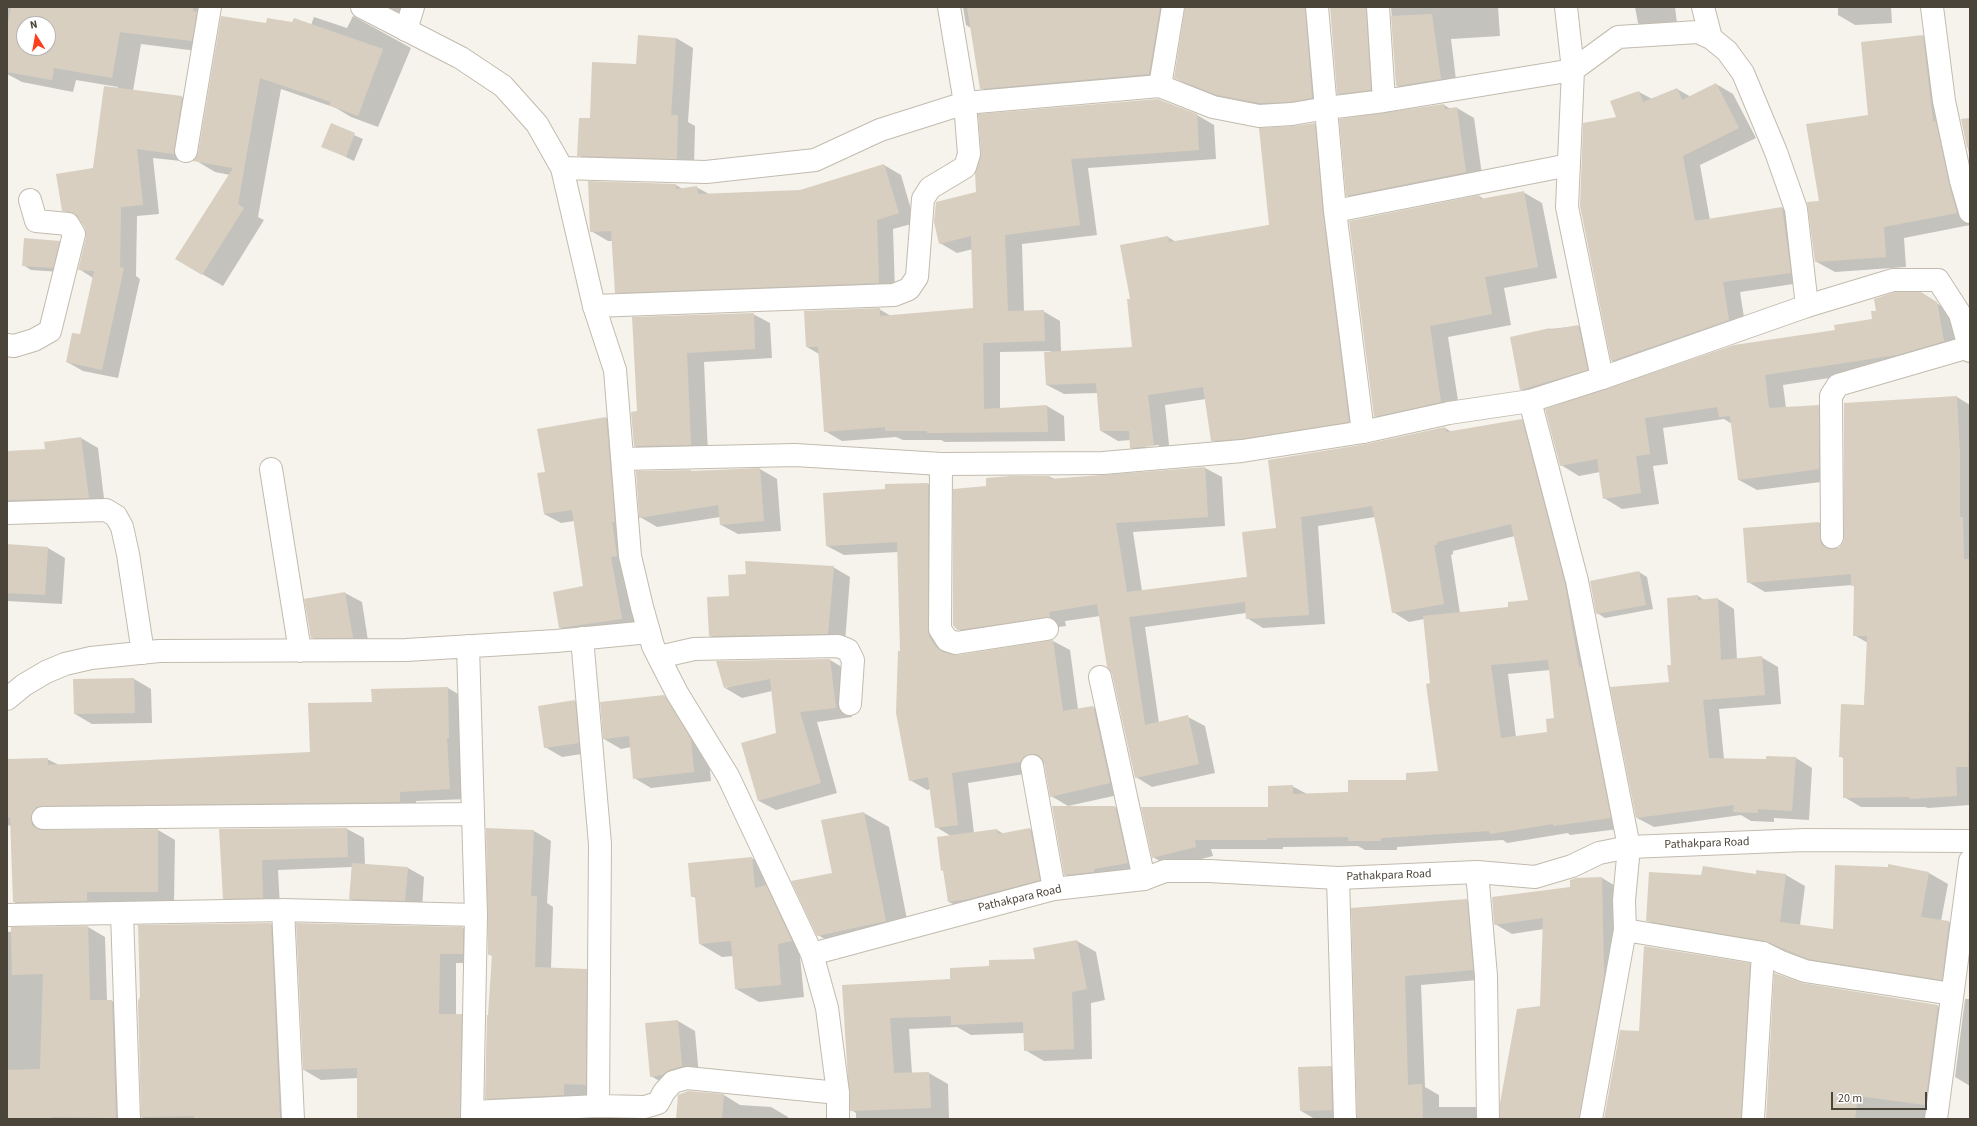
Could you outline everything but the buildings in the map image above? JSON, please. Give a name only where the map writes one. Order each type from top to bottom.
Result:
[{"type":"street","points":[[186,151],[210,7]]},
{"type":"street","points":[[362,7],[461,58],[503,86],[537,124],[562,168],[594,306],[615,370],[630,556],[649,632],[659,657],[677,693],[728,776],[812,954],[827,1008],[838,1093],[838,1119]]},
{"type":"street","points":[[406,30],[413,7]]},
{"type":"street","points":[[594,306],[894,295],[909,289],[917,277],[923,198],[930,188],[965,167],[969,154],[965,103],[949,7]]},
{"type":"street","points":[[1160,86],[1173,7]]},
{"type":"street","points":[[1317,7],[1335,211],[1363,432]]},
{"type":"street","points":[[1378,7],[1384,101]]},
{"type":"street","points":[[1566,7],[1573,70],[1567,207],[1602,378]]},
{"type":"street","points":[[1703,7],[1711,38]]},
{"type":"street","points":[[1932,7],[1944,101],[1961,181],[1970,212]]},
{"type":"street","points":[[562,168],[706,172],[815,160],[880,130],[965,103],[1160,86],[1213,107],[1259,116],[1292,114],[1384,101],[1573,70],[1618,37],[1698,32],[1711,38],[1727,51],[1743,73],[1776,152],[1796,209],[1807,306]]},
{"type":"street","points":[[1335,211],[1569,165]]},
{"type":"street","points":[[7,345],[14,346],[34,340],[50,331],[74,234],[68,224],[36,221],[30,200]]},
{"type":"street","points":[[623,459],[795,455],[941,464],[1103,463],[1242,451],[1363,432],[1449,413],[1530,401],[1602,378],[1807,306],[1893,280],[1938,280],[1965,309],[1970,349],[1838,386],[1831,396],[1832,537]]},
{"type":"street","points":[[1530,401],[1577,581],[1629,847],[1624,900],[1625,930],[1591,1119]]},
{"type":"street","points":[[941,464],[940,629],[947,640],[956,643],[1047,629]]},
{"type":"street","points":[[271,469],[300,651]]},
{"type":"street","points":[[7,514],[106,510],[116,516],[122,527],[128,554],[144,653]]},
{"type":"street","points":[[7,699],[24,685],[66,664],[91,658],[144,653],[406,650],[649,632]]},
{"type":"street","points":[[582,638],[600,844],[598,1106]]},
{"type":"street","points":[[468,646],[476,915],[472,1115],[598,1106],[645,1107],[658,1103],[664,1092],[673,1082],[687,1078],[838,1093]]},
{"type":"street","points":[[659,657],[694,649],[838,646],[848,650],[853,660],[850,704]]},
{"type":"street","points":[[1100,677],[1144,879]]},
{"type":"street","points":[[1032,766],[1054,889]]},
{"type":"street","points":[[43,818],[473,814]]},
{"type":"street","name":"Pathakpara Road","points":[[812,954],[1054,889],[1144,879],[1165,871],[1209,871],[1338,878],[1477,872],[1535,877],[1572,866],[1599,853],[1629,847],[1805,840],[1970,841]]},
{"type":"street","points":[[1936,1119],[1970,861]]},
{"type":"street","points":[[1477,872],[1486,976],[1488,1119]]},
{"type":"street","points":[[1338,878],[1345,1119]]},
{"type":"street","points":[[7,915],[283,910],[476,915]]},
{"type":"street","points":[[283,910],[293,1119]]},
{"type":"street","points":[[122,913],[129,1119]]},
{"type":"street","points":[[1625,930],[1763,953],[1805,971],[1952,994]]},
{"type":"street","points":[[1753,1119],[1763,953]]}]
